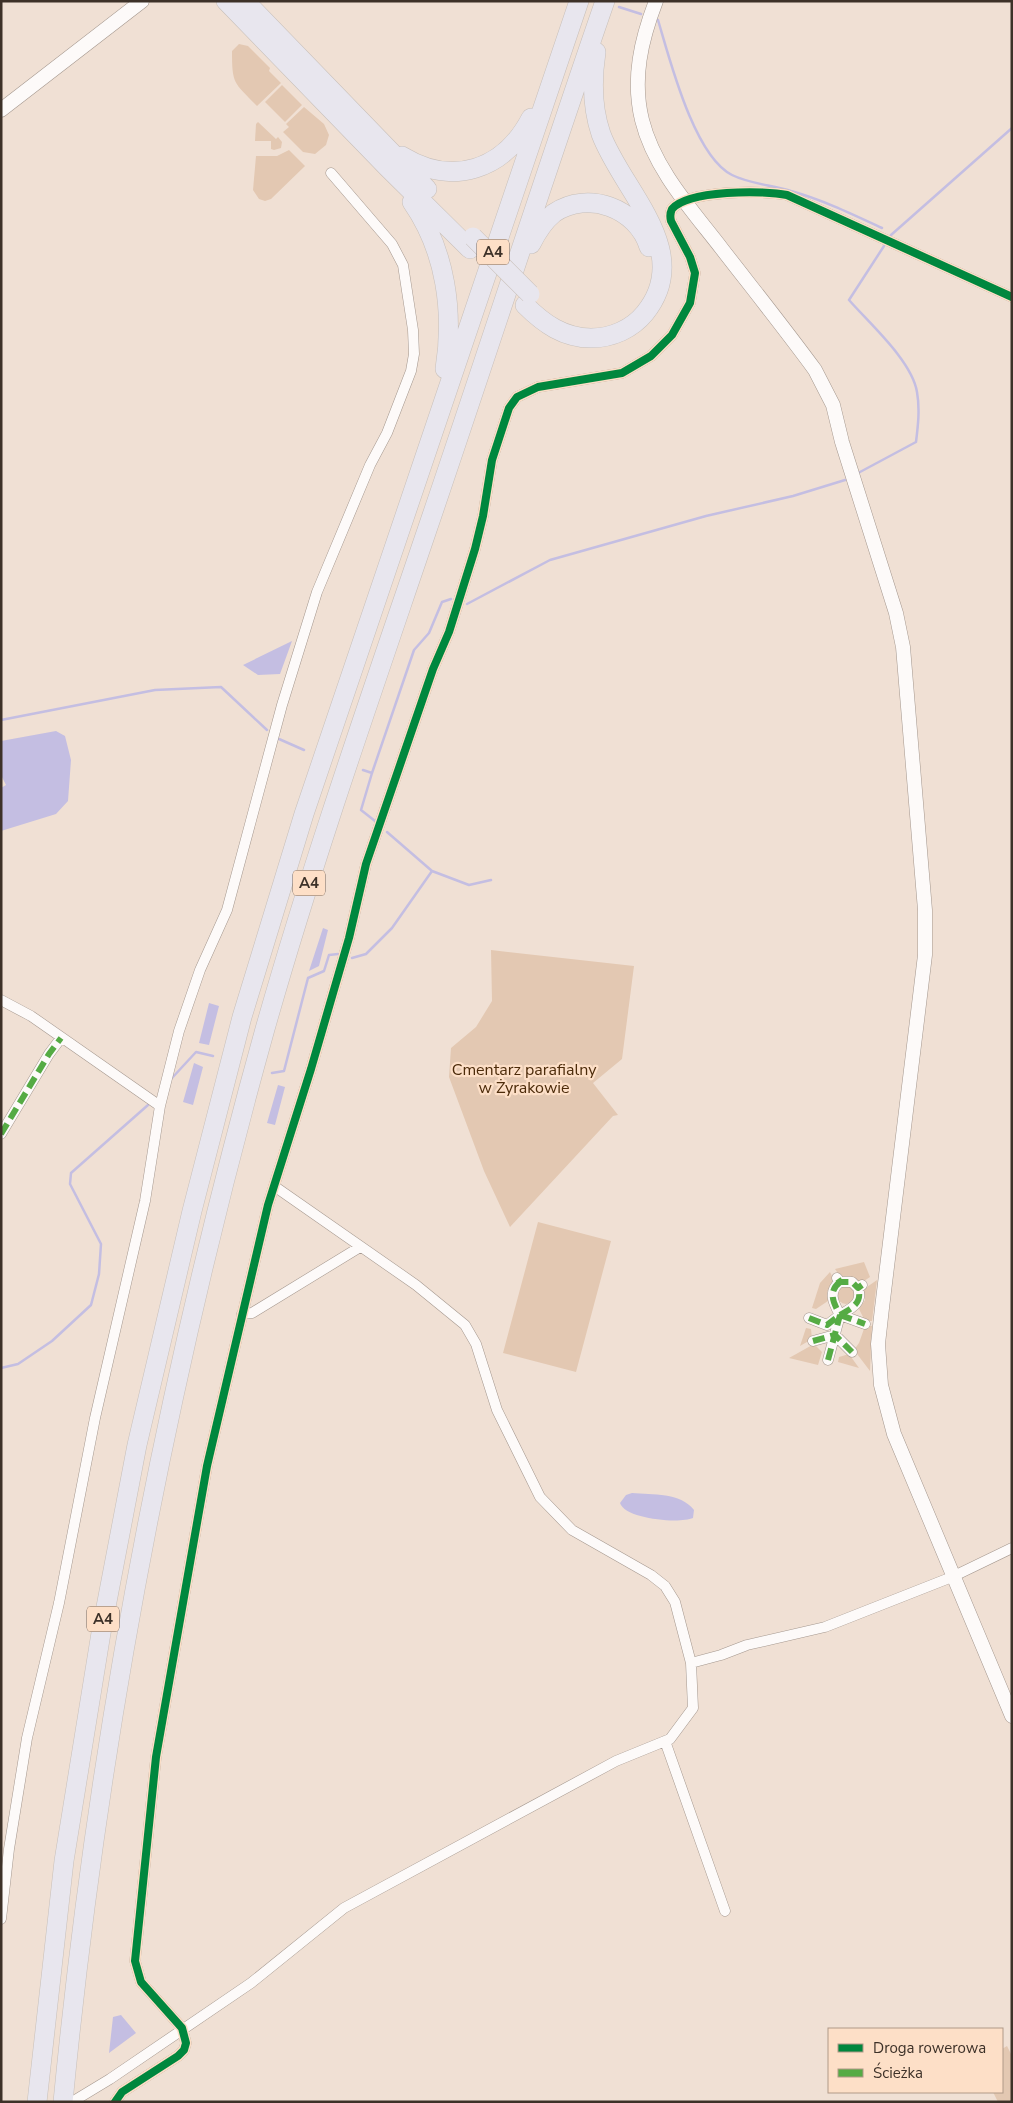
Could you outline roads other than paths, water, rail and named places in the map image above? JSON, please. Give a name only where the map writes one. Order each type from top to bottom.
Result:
[{"type":"highway","points":[[226,1],[388,168],[471,243]]},
{"type":"highway","points":[[245,1],[374,134],[471,243],[527,300],[542,321],[559,331],[576,336],[602,337],[624,330],[642,317],[652,302],[660,284],[662,267],[658,241],[650,221],[612,158],[602,136],[596,115],[593,88],[594,69],[606,1]]},
{"type":"highway","name":"A4","points":[[37,2102],[64,1861],[101,1633],[137,1445],[164,1325],[210,1140],[242,1017],[302,824],[579,1]]},
{"type":"highway","name":"A4","points":[[66,2098],[89,1866],[127,1631],[180,1366],[232,1156],[266,1026],[329,821],[606,1]]},
{"type":"highway","points":[[374,134],[397,153],[421,166],[450,172],[476,168],[500,157],[514,144],[527,126],[555,73]]},
{"type":"highway","points":[[388,168],[426,226],[439,260],[447,295],[450,329],[449,347],[433,431]]},
{"type":"highway","points":[[505,297],[535,236],[548,218],[562,209],[588,203],[613,208],[634,222],[647,240],[652,267],[648,287],[636,307],[612,323],[596,327],[571,324],[527,300]]},
{"type":"street","points":[[1,110],[138,6],[149,1]]},
{"type":"street","points":[[656,1],[640,49],[638,80],[639,103],[645,129],[653,150],[685,200],[815,370],[833,406],[842,442],[896,613],[903,647],[925,910],[926,955],[878,1344],[880,1385],[899,1448],[1012,1716]]},
{"type":"street","points":[[1,1919],[9,1849],[27,1738],[59,1603],[95,1418],[145,1202],[160,1106],[180,1031],[200,970],[227,910],[282,705],[317,592],[370,465],[388,433],[411,371],[414,354],[413,330],[403,265],[392,244],[331,173]]},
{"type":"street","points":[[114,2102],[122,2092],[184,2050],[186,2038],[182,2028],[141,1982],[135,1961],[156,1757],[206,1466],[274,1186],[312,1069],[349,938],[366,864],[433,670],[449,632],[475,549],[483,516],[492,460],[509,408],[517,397],[538,387],[622,373],[651,356],[672,335],[690,303],[695,283],[693,264],[671,221],[672,209],[685,200],[735,193],[772,192],[787,195],[1012,298]]},
{"type":"street","points":[[1,1000],[31,1016],[160,1106]]},
{"type":"street","points":[[1,1134],[49,1054],[61,1038]]},
{"type":"street","points":[[66,2098],[110,2079],[182,2028],[251,1983],[344,1908],[616,1761],[670,1739],[693,1708],[691,1663],[675,1602],[666,1586],[651,1575],[572,1530],[540,1497],[497,1410],[476,1344],[466,1325],[416,1285],[274,1186]]},
{"type":"street","points":[[242,1314],[252,1313],[360,1247]]},
{"type":"street","points":[[809,1318],[827,1325],[840,1315],[857,1303],[860,1297],[860,1287],[852,1282],[839,1280],[834,1289],[832,1299],[840,1315],[828,1360]]},
{"type":"street","points":[[840,1315],[865,1324]]},
{"type":"street","points":[[813,1341],[835,1335]]},
{"type":"street","points":[[835,1335],[852,1352]]},
{"type":"street","points":[[691,1663],[708,1660],[762,1641],[825,1627],[952,1577],[1012,1548]]},
{"type":"street","points":[[665,1741],[725,1911]]},
{"type":"waterway","points":[[619,7],[641,14]]},
{"type":"waterway","points":[[658,20],[685,105],[695,128],[718,165],[739,178],[784,189],[814,199],[882,228]]},
{"type":"waterway","points":[[891,235],[1012,128]]},
{"type":"waterway","points":[[860,472],[916,442],[919,411],[914,380],[889,343],[849,300],[884,246]]},
{"type":"waterway","points":[[467,604],[550,560],[706,516],[793,496],[845,480]]},
{"type":"waterway","points":[[372,773],[414,650],[429,633],[442,602],[451,599]]},
{"type":"waterway","points":[[1,720],[155,690],[221,687],[267,730]]},
{"type":"waterway","points":[[279,739],[304,750]]},
{"type":"waterway","points":[[363,770],[372,773],[361,810],[375,821]]},
{"type":"waterway","points":[[387,832],[432,871],[469,885],[491,880]]},
{"type":"waterway","points":[[352,958],[366,954],[392,928],[432,871]]},
{"type":"waterway","points":[[272,1073],[284,1071],[308,978],[324,971],[329,955],[338,954]]},
{"type":"waterway","points":[[172,1078],[196,1052],[213,1056]]},
{"type":"waterway","points":[[1,1368],[18,1364],[52,1341],[91,1305],[99,1274],[101,1244],[70,1184],[71,1173],[148,1105]]},
{"type":"park label","name":"Cmentarz parafialny w Żyrakowie","points":[[524,1078]]}]
